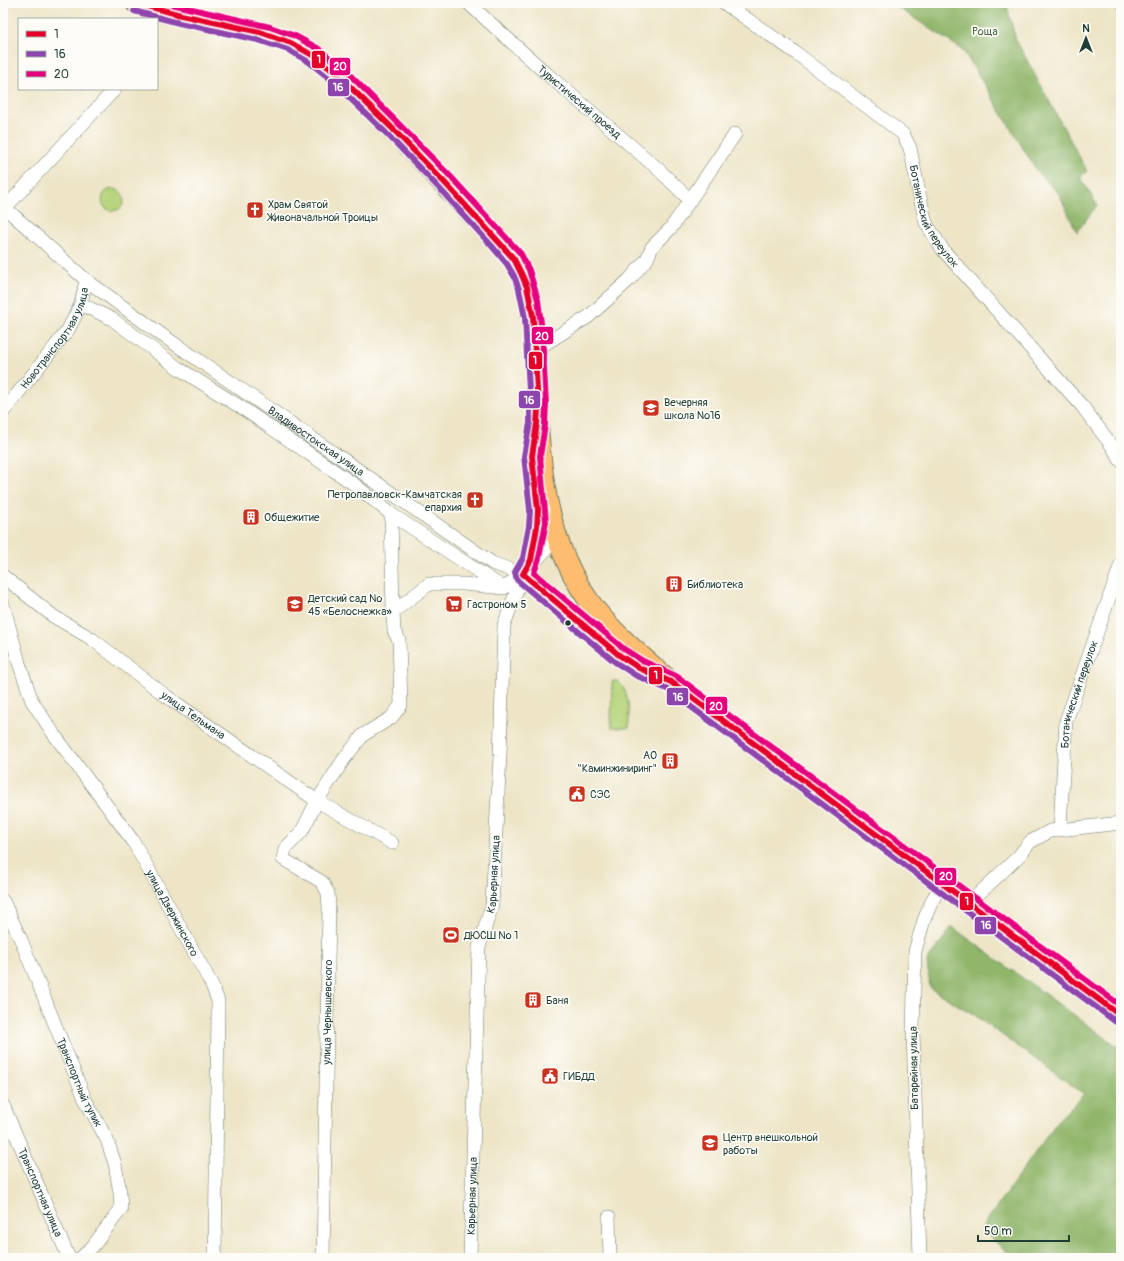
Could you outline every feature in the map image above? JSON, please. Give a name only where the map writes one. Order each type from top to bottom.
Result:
[{"type":"main road","points":[[136,3],[159,18],[255,31],[280,38],[305,50],[345,82],[439,177],[514,259],[524,278],[531,301],[540,454],[543,480],[546,499],[564,557],[574,578],[595,610],[617,634],[671,682]]},
{"type":"main road","name":"Владивостокская улица","points":[[671,682],[1121,1016]]},
{"type":"street","name":"Туристический проезд","points":[[468,3],[547,74],[657,168],[690,200]]},
{"type":"street","name":"Ботанический переулок","points":[[724,3],[796,53],[903,134],[910,148],[926,223],[943,250],[1082,406],[1112,446],[1121,461]]},
{"type":"street","points":[[4,207],[114,90]]},
{"type":"street","points":[[535,350],[588,317],[629,280],[647,259],[652,247],[671,228],[734,134]]},
{"type":"street","name":"Владивостокская улица","points":[[4,207],[86,280],[162,335],[492,564],[526,571],[619,655],[639,668],[671,682]]},
{"type":"street","name":"Новотранспортная улица","points":[[3,412],[68,330],[81,304],[86,280]]},
{"type":"street","points":[[81,304],[112,319],[178,368],[242,408],[355,485],[391,514],[504,588]]},
{"type":"street","name":"Карьерная улица","points":[[470,1258],[479,947],[492,905],[500,756],[504,625],[526,571],[537,533],[537,503],[533,478],[532,456],[538,420]]},
{"type":"street","points":[[317,801],[344,760],[363,735],[391,718],[401,705],[399,640],[394,631],[393,612],[391,514]]},
{"type":"street","name":"Карьерная улица","points":[[526,571],[557,538]]},
{"type":"street","name":"Ботанический переулок","points":[[1060,830],[1066,721],[1121,564]]},
{"type":"street","points":[[393,612],[429,584],[464,584],[504,588],[526,571]]},
{"type":"street","name":"улица Тельмана","points":[[3,576],[53,616],[92,638],[166,696],[317,801],[392,843]]},
{"type":"street","name":"улица Дзержинского","points":[[3,604],[19,663],[32,701],[53,733],[133,841],[198,957],[212,985],[217,999],[215,1258]]},
{"type":"street","name":"улица Чернышевского","points":[[317,801],[302,831],[285,848],[283,859],[322,882],[328,893],[329,914],[323,1258]]},
{"type":"street","points":[[969,903],[1018,857],[1030,842],[1050,831],[1121,823]]},
{"type":"street","name":"Батарейная улица","points":[[920,1258],[913,1031],[915,951],[924,920],[942,883]]},
{"type":"street","name":"Транспортный тупик","points":[[3,901],[85,1099],[107,1140],[115,1164],[121,1208],[93,1246],[82,1258]]},
{"type":"street","name":"Транспортная улица","points":[[3,1105],[69,1258]]},
{"type":"street","points":[[609,1217],[610,1258]]},
{"type":"green space","name":"Роща","points":[[891,3],[1009,3],[1007,7],[1016,40],[1087,171],[1080,177],[1097,205],[1077,232],[1059,194],[1037,171],[963,50]]},
{"type":"green space","points":[[1107,3],[1121,3],[1121,15]]},
{"type":"green space","points":[[113,189],[121,192],[124,200],[121,208],[113,211],[105,208],[102,200],[105,192]]},
{"type":"green space","points":[[613,681],[618,681],[625,691],[628,703],[629,728],[611,728]]},
{"type":"green space","points":[[952,927],[1121,1049],[1121,1258],[1014,1258],[981,1229],[1059,1119],[1084,1094],[973,1014],[930,988],[927,961]]},
{"type":"transit line","name":"1","points":[[136,3],[181,15],[260,32],[291,43],[314,56],[335,72],[391,127],[445,183],[514,259],[527,287],[533,316],[538,409],[532,456],[538,510],[537,527],[531,560],[523,574],[619,655],[639,668],[671,682],[1121,1016]]},
{"type":"transit line","name":"20","points":[[166,3],[270,27],[295,36],[319,49],[350,75],[397,122],[451,177],[521,254],[529,270],[538,300],[542,331],[546,404],[545,425],[540,456],[546,522],[539,558],[534,573],[624,649],[643,661],[676,676],[1121,1006]]},
{"type":"transit line","name":"16","points":[[134,11],[179,23],[258,40],[288,50],[309,62],[329,78],[386,133],[439,188],[507,264],[519,289],[525,318],[530,409],[530,423],[524,456],[530,510],[529,526],[523,558],[515,572],[517,580],[615,662],[635,675],[667,689],[1116,1022]]},
{"type":"place","name":"Храм Святой Живоначальной Троицы","points":[[255,210]]},
{"type":"place","name":"Вечерняя школа №16","points":[[651,408]]},
{"type":"place","name":"Петропавловск-Камчатская епархия","points":[[475,500]]},
{"type":"place","name":"Общежитие","points":[[251,517]]},
{"type":"place","name":"Библиотека","points":[[674,584]]},
{"type":"place","name":"Детский сад № 45 «Белоснежка»","points":[[295,604]]},
{"type":"place","name":"Гастроном 5","points":[[454,604]]},
{"type":"place","name":"АО \"Каминжиниринг\"","points":[[670,761]]},
{"type":"place","name":"СЭС","points":[[577,794]]},
{"type":"place","name":"ДЮСШ № 1","points":[[451,935]]},
{"type":"place","name":"Баня","points":[[533,1000]]},
{"type":"place","name":"ГИБДД","points":[[550,1076]]},
{"type":"place","name":"Центр внешкольной работы","points":[[710,1143]]}]
